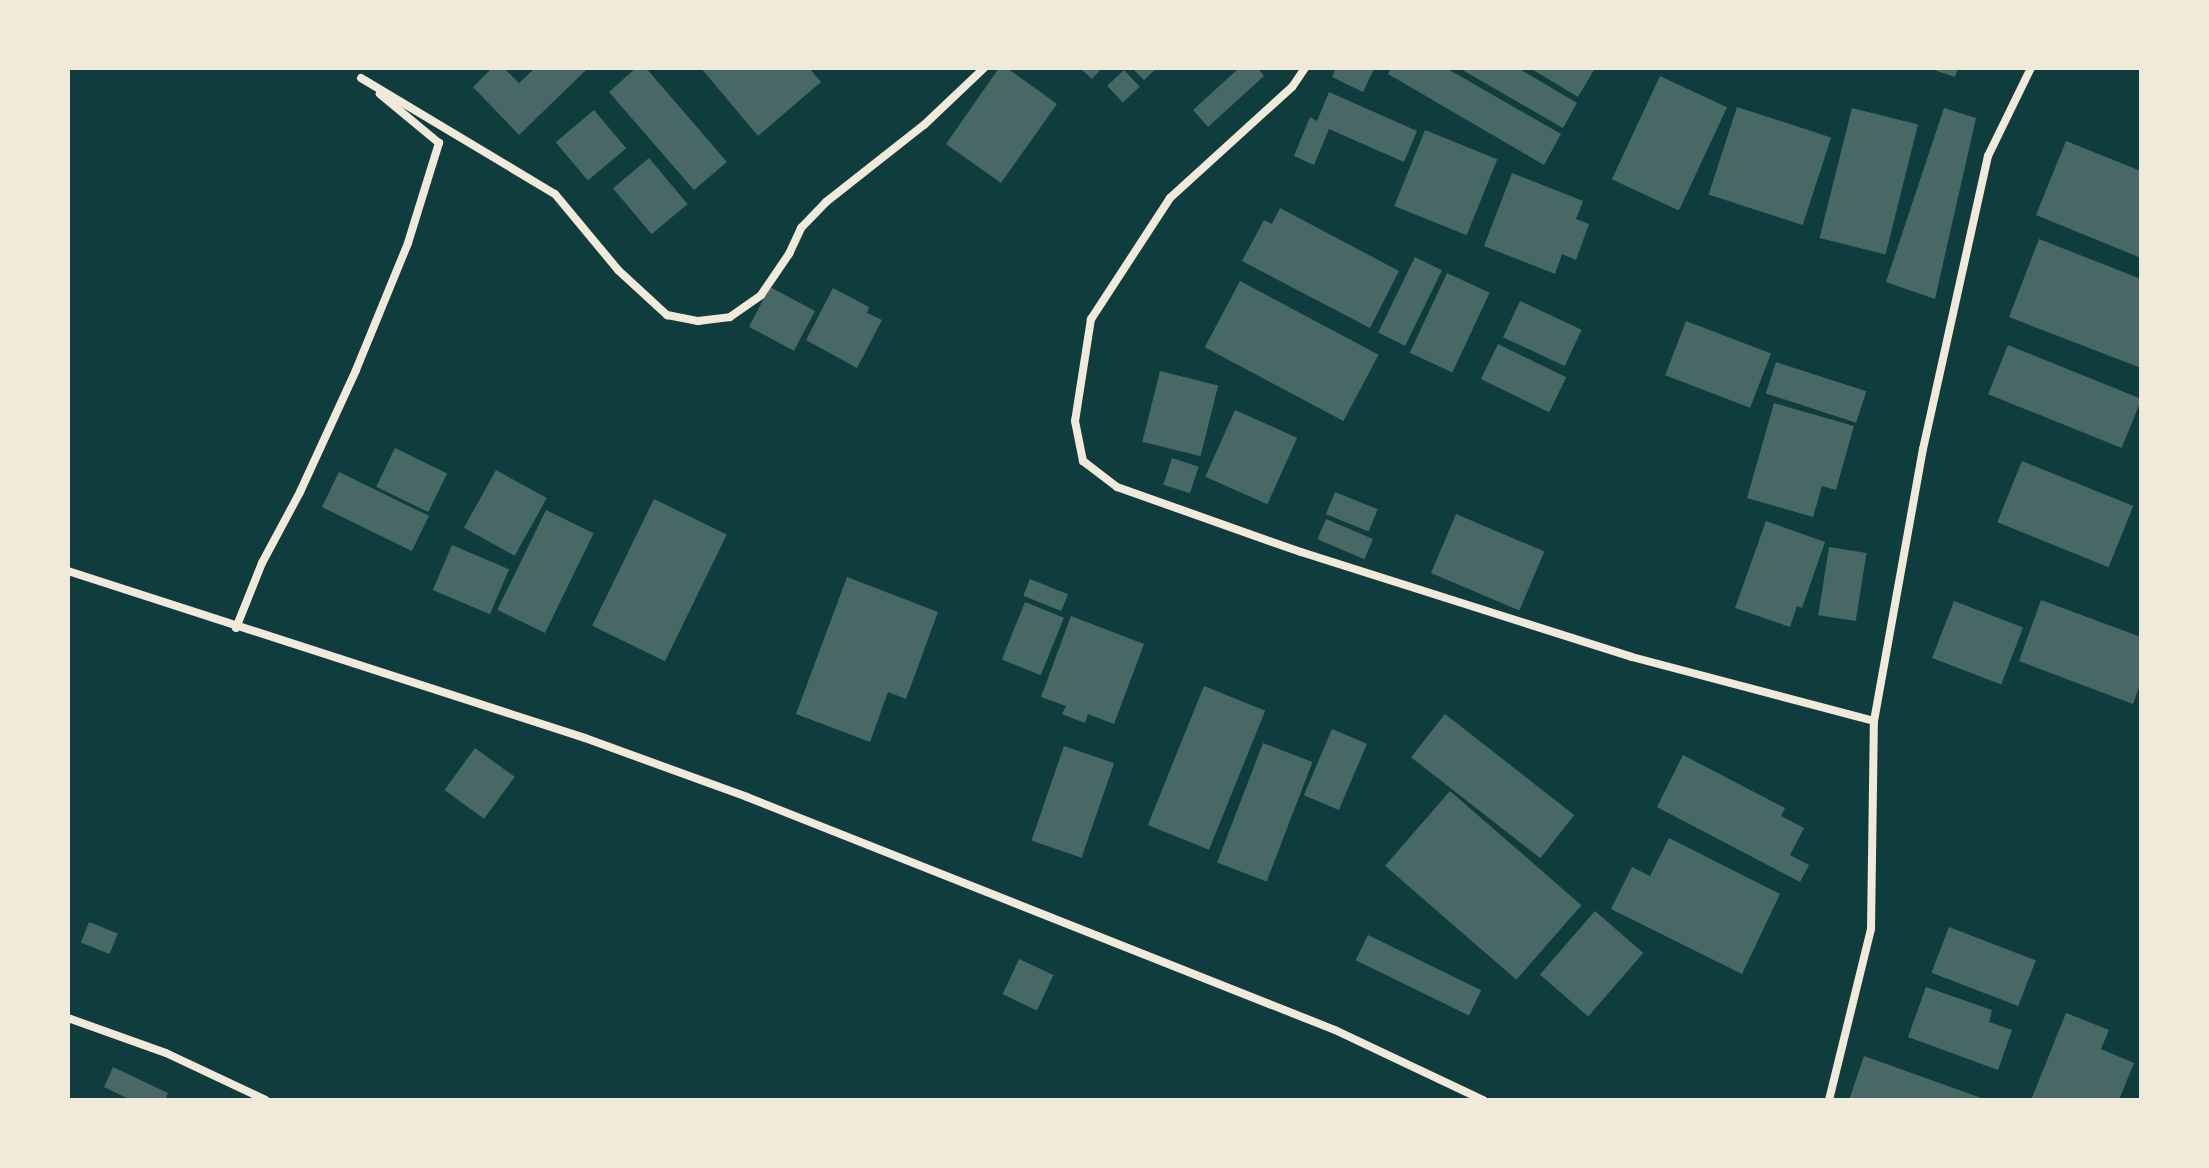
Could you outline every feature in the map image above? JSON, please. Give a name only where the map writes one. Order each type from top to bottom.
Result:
[{"type":"street","points":[[361,78],[365,68]]},
{"type":"street","points":[[361,78],[555,194],[618,270],[667,315],[698,321],[730,317],[761,295],[789,254],[801,228],[826,202],[924,125],[984,68]]},
{"type":"street","points":[[1305,68],[1292,87],[1170,198],[1091,319],[1075,421],[1083,461],[1117,487],[1301,552],[1632,657],[1874,721]]},
{"type":"street","points":[[1829,1100],[1871,929],[1874,721],[1923,449],[1988,156],[2031,68]]},
{"type":"street","points":[[236,628],[262,563],[300,492],[356,370],[408,243],[439,143],[361,78]]},
{"type":"street","points":[[68,571],[236,628],[585,738],[747,797],[1335,1030],[1483,1100]]},
{"type":"street","points":[[68,1018],[166,1053],[266,1100]]},
{"type":"building","points":[[492,68],[504,68],[519,83],[535,68],[586,70],[519,135],[473,87]]},
{"type":"building","points":[[636,68],[646,68],[727,162],[694,190],[609,92]]},
{"type":"building","points":[[701,68],[809,68],[821,82],[758,136]]},
{"type":"building","points":[[999,68],[1007,68],[1057,104],[1001,183],[946,144]]},
{"type":"building","points":[[1080,68],[1102,68],[1092,79]]},
{"type":"building","points":[[1132,68],[1157,68],[1144,80]]},
{"type":"building","points":[[1239,68],[1258,68],[1264,76],[1208,127],[1193,110]]},
{"type":"building","points":[[1336,68],[1374,69],[1363,92],[1332,77]]},
{"type":"building","points":[[1391,68],[1446,68],[1561,134],[1544,165],[1388,74]]},
{"type":"building","points":[[1459,68],[1518,68],[1577,103],[1563,128]]},
{"type":"building","points":[[1530,68],[1591,68],[1594,70],[1578,97]]},
{"type":"building","points":[[1928,68],[1958,68],[1955,77]]},
{"type":"building","points":[[1124,70],[1140,87],[1123,103],[1107,86]]},
{"type":"building","points":[[1660,76],[1727,107],[1679,211],[1612,179]]},
{"type":"building","points":[[1329,92],[1417,131],[1404,162],[1329,129],[1314,165],[1294,156],[1310,117],[1317,121]]},
{"type":"building","points":[[1737,107],[1831,138],[1803,225],[1709,194]]},
{"type":"building","points":[[1852,108],[1918,124],[1886,254],[1820,238]]},
{"type":"building","points":[[1944,108],[1976,118],[1935,299],[1886,282]]},
{"type":"building","points":[[594,110],[626,148],[588,180],[556,142]]},
{"type":"building","points":[[1425,130],[1497,159],[1467,235],[1394,206]]},
{"type":"building","points":[[2066,141],[2141,171],[2141,258],[2036,215]]},
{"type":"building","points":[[649,158],[688,204],[652,234],[613,188]]},
{"type":"building","points":[[1512,173],[1583,201],[1576,219],[1589,224],[1576,260],[1562,254],[1555,274],[1484,246]]},
{"type":"building","points":[[1280,208],[1399,271],[1370,328],[1242,261],[1264,220],[1272,224]]},
{"type":"building","points":[[2039,239],[2141,279],[2141,368],[2009,317]]},
{"type":"building","points":[[1415,257],[1442,270],[1405,346],[1378,332]]},
{"type":"building","points":[[1447,273],[1490,293],[1452,373],[1410,353]]},
{"type":"building","points":[[1240,281],[1379,355],[1343,421],[1205,347]]},
{"type":"building","points":[[770,287],[815,311],[794,351],[749,327]]},
{"type":"building","points":[[833,288],[869,307],[867,313],[882,320],[857,368],[806,340]]},
{"type":"building","points":[[1520,301],[1582,330],[1565,366],[1503,337]]},
{"type":"building","points":[[1686,321],[1771,354],[1750,408],[1665,375]]},
{"type":"building","points":[[1498,344],[1566,377],[1549,412],[1481,379]]},
{"type":"building","points":[[2008,345],[2141,399],[2122,448],[1988,394]]},
{"type":"building","points":[[1776,362],[1866,391],[1856,423],[1766,393]]},
{"type":"building","points":[[1160,371],[1218,386],[1201,456],[1142,442]]},
{"type":"building","points":[[1774,403],[1854,426],[1836,490],[1822,486],[1813,517],[1747,498]]},
{"type":"building","points":[[1235,410],[1297,438],[1267,504],[1205,477]]},
{"type":"building","points":[[395,448],[447,473],[428,512],[376,487]]},
{"type":"building","points":[[1172,458],[1199,467],[1190,493],[1163,485]]},
{"type":"building","points":[[2022,461],[2133,506],[2109,567],[1997,522]]},
{"type":"building","points":[[496,470],[547,498],[515,556],[464,528]]},
{"type":"building","points":[[339,472],[429,516],[412,551],[322,507]]},
{"type":"building","points":[[1335,492],[1378,509],[1369,531],[1326,514]]},
{"type":"building","points":[[654,499],[727,535],[665,661],[592,626]]},
{"type":"building","points":[[546,510],[594,533],[545,633],[497,610]]},
{"type":"building","points":[[1456,514],[1544,552],[1519,610],[1431,573]]},
{"type":"building","points":[[1326,519],[1373,539],[1364,559],[1317,539]]},
{"type":"building","points":[[1766,521],[1825,542],[1802,608],[1797,606],[1790,627],[1735,608]]},
{"type":"building","points":[[452,545],[509,569],[490,614],[433,590]]},
{"type":"building","points":[[1829,547],[1867,553],[1856,621],[1818,615]]},
{"type":"building","points":[[847,577],[938,612],[906,699],[888,692],[870,742],[796,714]]},
{"type":"building","points":[[1030,579],[1068,594],[1061,611],[1023,596]]},
{"type":"building","points":[[2041,600],[2141,637],[2141,682],[2133,704],[2019,661]]},
{"type":"building","points":[[1954,601],[2023,628],[2001,684],[1932,658]]},
{"type":"building","points":[[1025,602],[1064,618],[1041,675],[1002,659]]},
{"type":"building","points":[[1071,616],[1144,644],[1114,724],[1088,714],[1085,723],[1062,714],[1066,706],[1041,697]]},
{"type":"building","points":[[1204,686],[1265,711],[1209,850],[1148,825]]},
{"type":"building","points":[[1445,714],[1574,815],[1540,858],[1411,757]]},
{"type":"building","points":[[1332,729],[1367,744],[1339,810],[1304,795]]},
{"type":"building","points":[[1263,743],[1312,762],[1267,881],[1217,862]]},
{"type":"building","points":[[1064,746],[1114,763],[1082,858],[1031,841]]},
{"type":"building","points":[[475,748],[515,777],[484,819],[444,790]]},
{"type":"building","points":[[1683,755],[1785,808],[1781,816],[1804,828],[1790,855],[1809,865],[1800,882],[1657,807]]},
{"type":"building","points":[[1450,791],[1581,905],[1516,980],[1385,866]]},
{"type":"building","points":[[1669,838],[1780,894],[1742,974],[1611,909],[1632,867],[1650,876]]},
{"type":"building","points":[[1595,911],[1643,953],[1588,1016],[1540,974]]},
{"type":"building","points":[[89,922],[118,934],[110,954],[81,942]]},
{"type":"building","points":[[1949,927],[2036,960],[2018,1006],[1931,973]]},
{"type":"building","points":[[1368,935],[1481,990],[1469,1015],[1356,960]]},
{"type":"building","points":[[1019,959],[1053,975],[1037,1010],[1003,994]]},
{"type":"building","points":[[1926,987],[1992,1010],[1989,1022],[2012,1030],[1998,1070],[1908,1037]]},
{"type":"building","points":[[2066,1013],[2109,1030],[2101,1049],[2134,1063],[2119,1100],[2031,1100]]},
{"type":"building","points":[[1864,1056],[1987,1100],[1849,1100]]},
{"type":"building","points":[[113,1067],[168,1093],[165,1100],[131,1100],[104,1087]]}]
